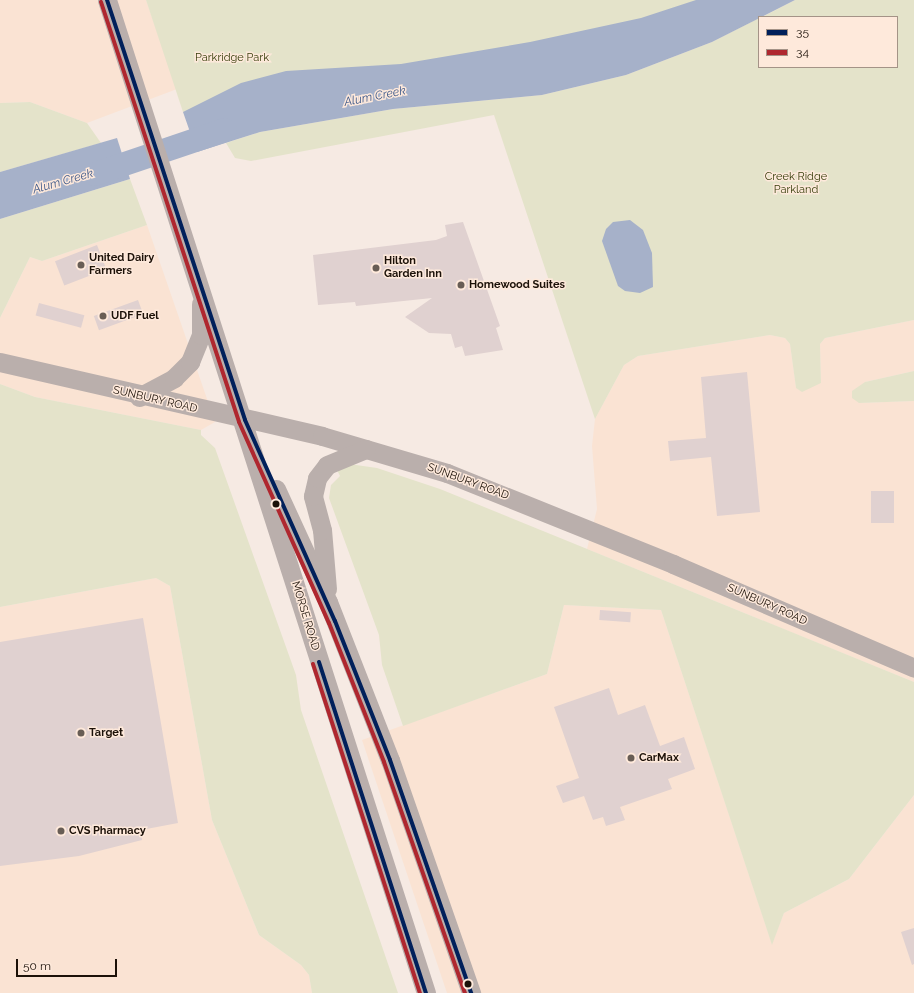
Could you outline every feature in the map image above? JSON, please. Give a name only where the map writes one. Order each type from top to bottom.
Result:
[{"type":"main road","name":"MORSE ROAD","points":[[107,0],[244,420],[353,774],[426,993]]},
{"type":"main road","points":[[139,397],[174,378],[190,362],[201,335],[200,284]]},
{"type":"main road","name":"SUNBURY ROAD","points":[[0,362],[139,397],[366,449],[447,473],[546,512],[914,668]]},
{"type":"main road","name":"MORSE ROAD","points":[[244,420],[328,602],[390,760],[471,993]]},
{"type":"main road","points":[[328,602],[322,530],[313,496],[317,478],[327,465],[366,449]]},
{"type":"shaded area","points":[[0,0],[146,0],[177,89],[87,123],[30,102],[0,103]]},
{"type":"shaded area","points":[[147,225],[215,422],[201,430],[35,397],[0,384],[0,318],[30,257],[42,261]]},
{"type":"shaded area","points":[[914,320],[914,371],[865,382],[859,403],[914,401],[914,682],[587,549],[597,509],[592,446],[595,419],[624,365],[638,356],[770,335],[785,338],[790,344],[796,387],[821,383],[820,344],[825,338]]},
{"type":"shaded area","points":[[156,578],[170,586],[212,820],[259,935],[301,965],[309,975],[312,993],[0,993],[0,607]]},
{"type":"shaded area","points":[[564,605],[661,610],[772,944],[784,913],[849,879],[914,795],[914,993],[447,993],[362,740],[547,674]]},
{"type":"green space","name":"Parkridge Park","points":[[146,0],[750,0],[237,117],[183,112]]},
{"type":"green space","name":"Creek Ridge Parkland","points":[[795,0],[914,0],[914,320],[825,338],[820,344],[821,383],[802,392],[796,388],[790,344],[785,338],[770,335],[638,356],[624,365],[595,419],[494,115],[251,161],[235,158],[226,143],[260,132],[393,109],[542,95],[626,75],[712,42],[758,19],[758,68],[898,68],[898,16],[764,16]]},
{"type":"green space","points":[[30,102],[87,123],[101,143],[0,172],[0,103]]},
{"type":"green space","points":[[130,179],[147,225],[42,261],[30,257],[0,318],[0,219]]},
{"type":"green space","points":[[914,371],[914,401],[859,403],[852,398],[852,391],[865,382]]},
{"type":"green space","points":[[0,384],[35,397],[201,430],[201,435],[215,448],[296,675],[301,710],[398,993],[312,993],[309,975],[301,965],[259,935],[212,820],[170,586],[156,578],[0,607]]},
{"type":"green space","points":[[349,464],[377,468],[440,489],[914,682],[914,795],[849,879],[784,913],[772,945],[661,610],[564,605],[547,674],[403,726],[382,665],[379,635],[329,498],[331,485],[340,476],[336,468]]},
{"type":"water","points":[[696,0],[795,0],[763,16],[758,16],[758,19],[712,42],[626,75],[542,95],[393,109],[260,132],[197,152],[183,112],[241,83],[286,71],[401,64],[530,42],[641,18]]},
{"type":"water","points":[[117,138],[130,179],[0,219],[0,172]]},
{"type":"water","points":[[630,220],[643,230],[652,253],[653,287],[640,293],[625,291],[618,286],[602,241],[606,229],[613,222]]},
{"type":"building","points":[[463,222],[500,326],[496,328],[503,350],[465,356],[462,346],[455,348],[451,334],[429,333],[405,317],[432,298],[356,306],[355,302],[318,305],[313,255],[436,240],[447,236],[445,225]]},
{"type":"building","name":"United Dairy Farmers","points":[[97,245],[106,269],[64,285],[55,261]]},
{"type":"building","points":[[138,300],[143,314],[99,330],[94,316]]},
{"type":"building","points":[[39,303],[84,315],[81,328],[36,316]]},
{"type":"building","points":[[747,372],[760,512],[717,516],[711,457],[670,461],[668,441],[706,438],[701,377]]},
{"type":"building","points":[[871,491],[894,491],[894,523],[871,523]]},
{"type":"building","points":[[600,610],[631,612],[630,622],[599,620]]},
{"type":"building","name":"Target","points":[[143,618],[178,823],[141,830],[142,840],[79,856],[0,866],[0,642]]},
{"type":"building","name":"CarMax","points":[[609,688],[618,715],[645,705],[660,746],[684,737],[695,769],[668,779],[672,789],[620,807],[625,820],[606,826],[603,817],[593,820],[584,796],[563,803],[556,786],[579,778],[554,707]]},
{"type":"building","points":[[914,928],[914,964],[912,965],[901,932]]},
{"type":"waterway","name":"Alum Creek","points":[[95,174],[225,130]]},
{"type":"transit line","name":"35","points":[[107,0],[245,420],[335,621],[390,760],[471,993]]},
{"type":"transit line","name":"34","points":[[101,2],[239,422],[329,623],[384,762],[465,993]]},
{"type":"transit line","name":"35","points":[[319,662],[426,993]]},
{"type":"transit line","name":"34","points":[[313,664],[420,993]]},
{"type":"place","name":"United Dairy Farmers","points":[[81,265]]},
{"type":"place","name":"Hilton Garden Inn","points":[[376,268]]},
{"type":"place","name":"Homewood Suites","points":[[461,285]]},
{"type":"place","name":"UDF Fuel","points":[[103,316]]},
{"type":"place","name":"Target","points":[[81,733]]},
{"type":"place","name":"CarMax","points":[[631,758]]},
{"type":"place","name":"CVS Pharmacy","points":[[61,831]]}]
